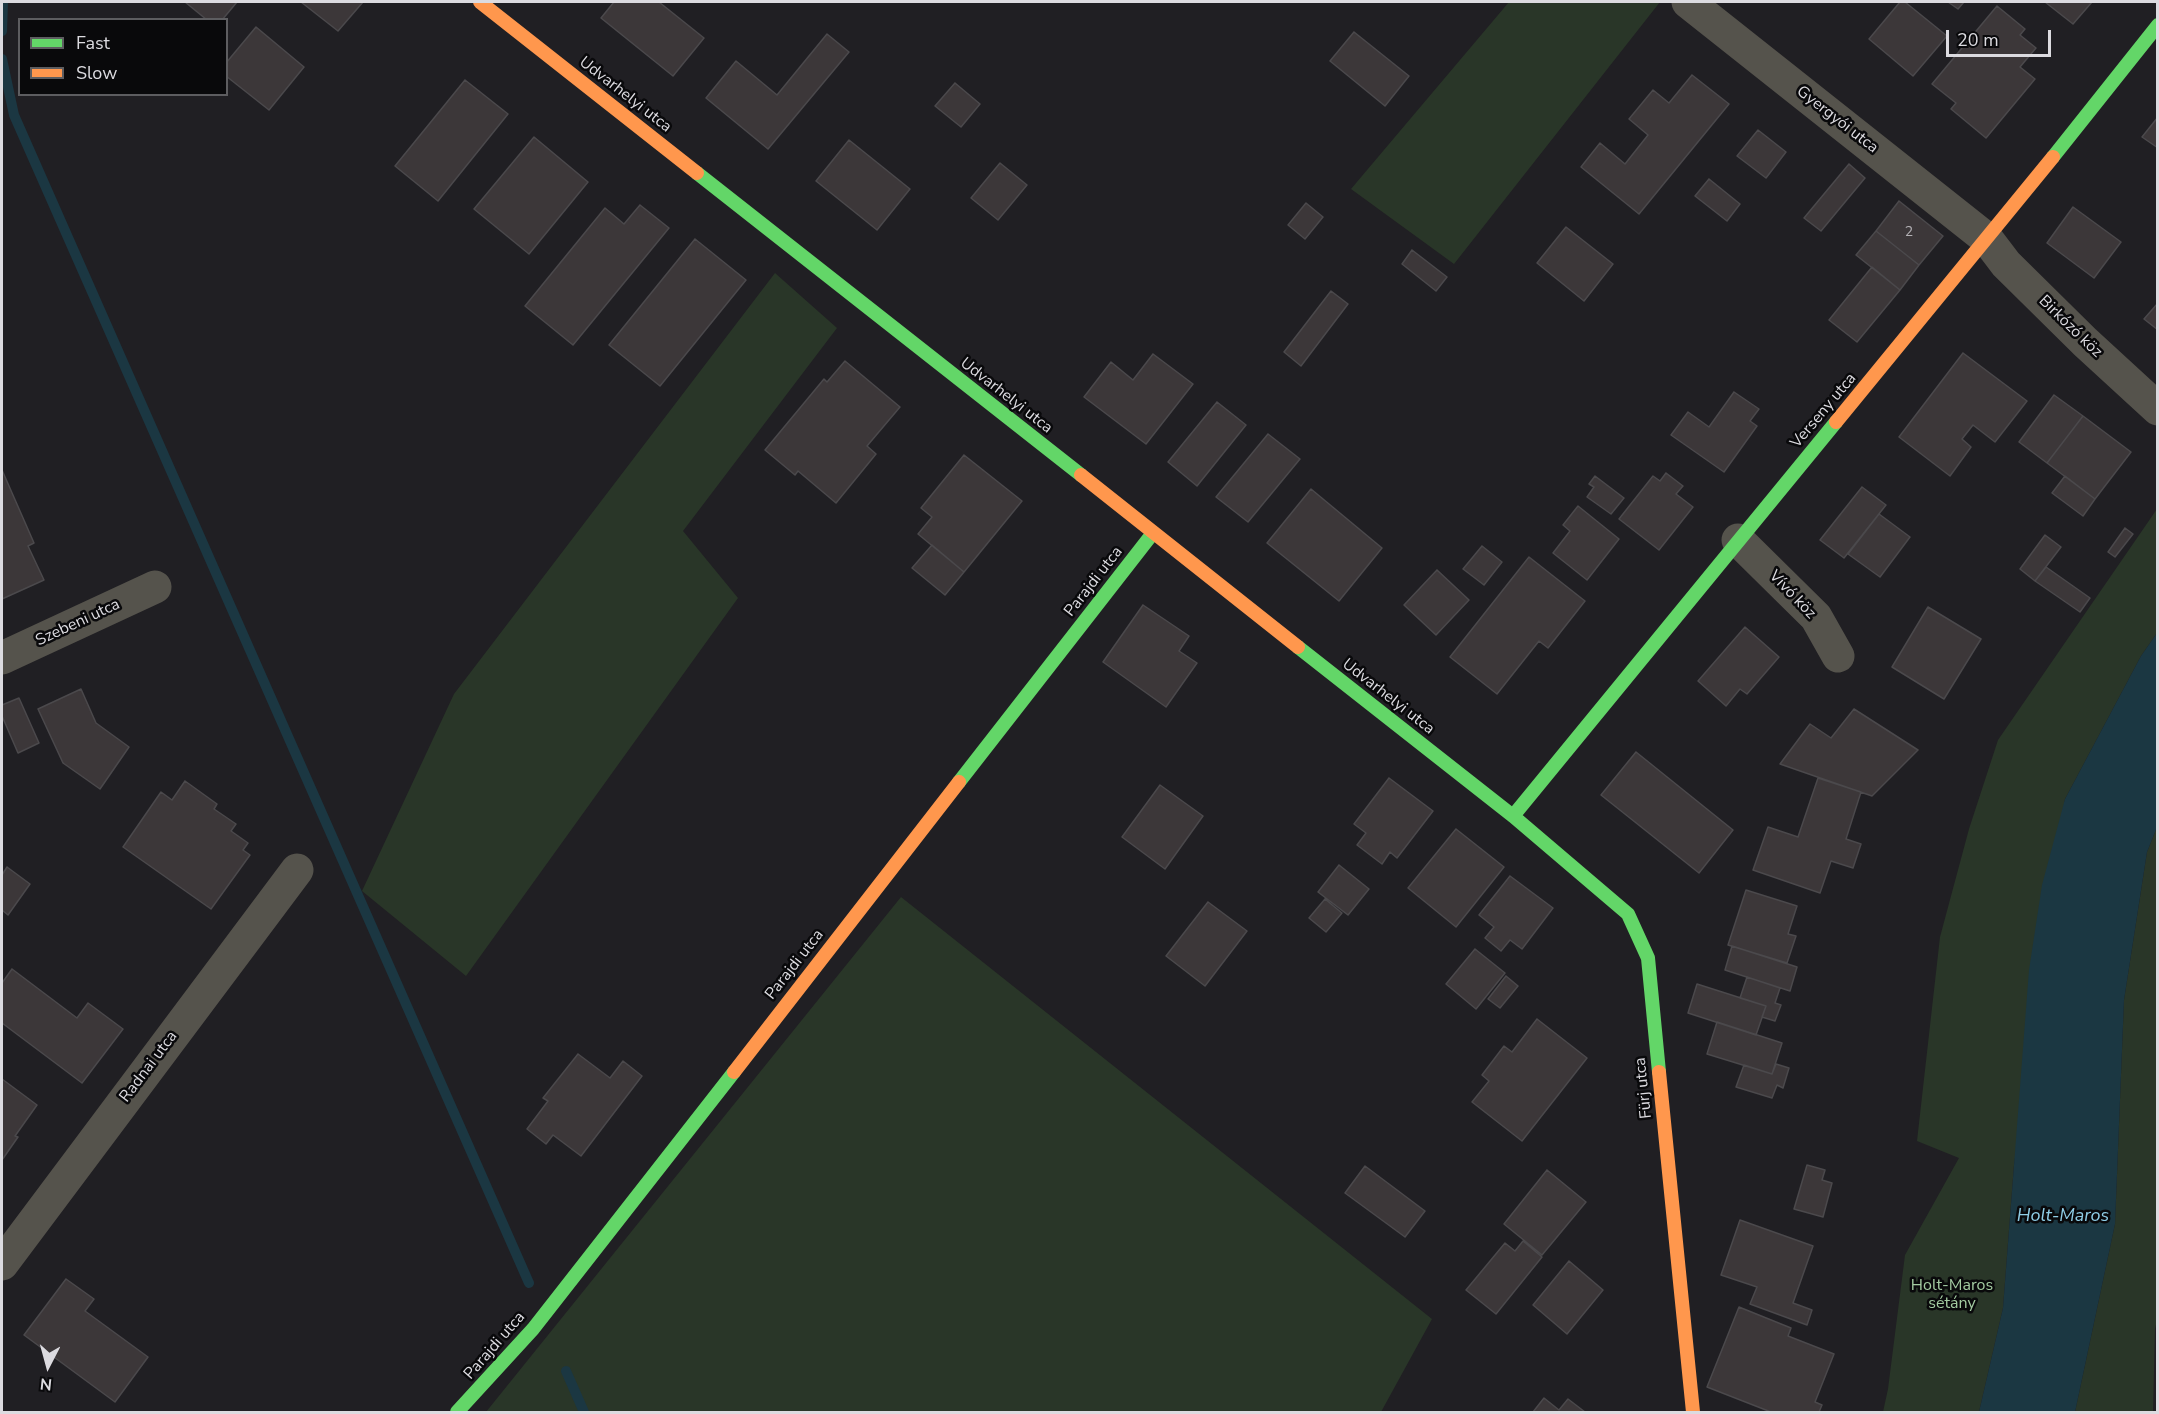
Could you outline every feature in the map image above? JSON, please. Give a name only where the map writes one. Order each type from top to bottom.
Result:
[{"type":"street","name":"Udvarhelyi utca","points":[[480,2],[1513,816]]},
{"type":"street","name":"Gyergyói utca","points":[[1688,2],[1987,239]]},
{"type":"street","name":"Verseny utca","points":[[1513,816],[1987,239],[2157,24]]},
{"type":"street","name":"Birkózó köz","points":[[1987,239],[2006,264],[2157,409]]},
{"type":"street","name":"Parajdi utca","points":[[458,1413],[540,1319],[1153,533]]},
{"type":"street","name":"Vívó köz","points":[[1738,540],[1816,617],[1838,656]]},
{"type":"street","name":"Szebeni utca","points":[[2,658],[155,587]]},
{"type":"street","name":"Fürj utca","points":[[1513,816],[1628,914],[1648,958],[1693,1413]]},
{"type":"street","name":"Radnai utca","points":[[2,1264],[297,870]]},
{"type":"green space","points":[[1509,2],[1660,2],[1454,264],[1351,189]]},
{"type":"green space","points":[[775,273],[837,328],[683,531],[738,598],[466,976],[362,891],[454,694]]},
{"type":"green space","name":"Holt-Maros sétány","points":[[2157,509],[2157,633],[2141,656],[2065,799],[2014,1165],[2003,1308],[1979,1412],[1883,1412],[1905,1255],[1959,1158],[1917,1141],[1940,937],[1969,829],[1998,740]]},
{"type":"green space","points":[[2157,827],[2158,1315],[2155,1329],[2153,1412],[2075,1412],[2115,1224],[2124,1000],[2147,852]]},
{"type":"green space","points":[[901,897],[1432,1319],[1381,1412],[486,1412]]},
{"type":"water","name":"Holt-Maros","points":[[2157,633],[2157,827],[2147,852],[2124,1000],[2115,1224],[2075,1412],[1979,1412],[2003,1308],[2029,970],[2042,885],[2065,799],[2141,656]]},
{"type":"building","points":[[185,2],[237,2],[224,18],[205,18]]},
{"type":"building","points":[[301,2],[363,2],[338,31]]},
{"type":"building","points":[[614,2],[659,2],[704,38],[673,76],[601,18]]},
{"type":"building","points":[[1900,2],[1905,2],[1947,36],[1913,76],[1869,39]]},
{"type":"building","points":[[1948,2],[1964,2],[1958,9]]},
{"type":"building","points":[[2045,2],[2092,2],[2073,24]]},
{"type":"building","points":[[1997,6],[2025,29],[2020,35],[2036,48],[2020,67],[2035,79],[1986,138],[1951,109],[1956,103],[1932,84]]},
{"type":"building","points":[[256,27],[304,67],[269,110],[228,78],[228,61]]},
{"type":"building","points":[[1354,32],[1409,76],[1385,106],[1330,61]]},
{"type":"building","points":[[827,34],[849,52],[768,149],[706,98],[736,61],[777,95]]},
{"type":"building","points":[[1692,75],[1729,104],[1639,214],[1581,167],[1600,143],[1625,164],[1648,135],[1629,119],[1653,90],[1669,103]]},
{"type":"building","points":[[465,80],[508,114],[438,201],[395,166]]},
{"type":"building","points":[[955,83],[980,104],[961,127],[935,106]]},
{"type":"building","points":[[2158,117],[2158,148],[2142,137]]},
{"type":"building","points":[[1758,130],[1786,152],[1766,178],[1737,156]]},
{"type":"building","points":[[534,137],[588,182],[529,254],[474,209]]},
{"type":"building","points":[[849,140],[910,189],[877,230],[816,181]]},
{"type":"building","points":[[1000,163],[1027,185],[998,220],[971,198]]},
{"type":"building","points":[[1849,164],[1865,178],[1821,231],[1804,218]]},
{"type":"building","points":[[1709,179],[1740,204],[1727,221],[1695,196]]},
{"type":"building","points":[[1899,201],[1943,236],[1919,265],[1876,231]]},
{"type":"building","points":[[1306,203],[1323,217],[1305,239],[1288,225]]},
{"type":"building","points":[[640,205],[669,228],[573,345],[525,306],[605,208],[624,224]]},
{"type":"building","points":[[2073,207],[2121,242],[2094,278],[2047,243]]},
{"type":"building","points":[[1566,227],[1613,264],[1584,301],[1537,263]]},
{"type":"building","points":[[1876,231],[1919,265],[1900,290],[1856,255]]},
{"type":"building","points":[[695,239],[746,280],[660,386],[609,345]]},
{"type":"building","points":[[1412,250],[1447,277],[1436,291],[1402,264]]},
{"type":"building","points":[[1872,267],[1900,290],[1857,342],[1829,320]]},
{"type":"building","points":[[1331,291],[1348,304],[1301,366],[1284,352]]},
{"type":"building","points":[[2158,303],[2158,330],[2144,319]]},
{"type":"building","points":[[1963,353],[2027,401],[1995,442],[1973,425],[1962,439],[1971,447],[1950,476],[1899,437]]},
{"type":"building","points":[[1153,354],[1193,384],[1146,444],[1084,397],[1111,362],[1133,380]]},
{"type":"building","points":[[845,361],[900,407],[867,446],[876,454],[836,503],[798,471],[795,475],[765,450],[824,379],[827,382]]},
{"type":"building","points":[[1734,392],[1759,409],[1750,421],[1757,426],[1724,472],[1671,435],[1688,412],[1709,427]]},
{"type":"building","points":[[2054,395],[2083,416],[2047,463],[2019,442]]},
{"type":"building","points":[[1217,402],[1246,425],[1197,486],[1168,462]]},
{"type":"building","points":[[2083,416],[2131,452],[2095,499],[2047,463]]},
{"type":"building","points":[[1268,434],[1300,459],[1248,522],[1216,497]]},
{"type":"building","points":[[964,455],[1022,501],[964,572],[918,534],[932,517],[921,508]]},
{"type":"building","points":[[2,470],[34,543],[28,546],[44,580],[2,599]]},
{"type":"building","points":[[1666,473],[1683,486],[1676,494],[1693,507],[1659,550],[1619,519],[1653,476],[1660,481]]},
{"type":"building","points":[[1595,476],[1624,498],[1611,514],[1587,497],[1594,487],[1589,484]]},
{"type":"building","points":[[2065,476],[2095,499],[2083,516],[2052,493]]},
{"type":"building","points":[[1862,487],[1886,505],[1844,558],[1820,540]]},
{"type":"building","points":[[1311,489],[1382,548],[1339,601],[1267,543]]},
{"type":"building","points":[[1578,506],[1619,539],[1587,580],[1553,553],[1570,531],[1563,525]]},
{"type":"building","points":[[1879,514],[1910,537],[1880,577],[1848,554]]},
{"type":"building","points":[[2125,528],[2133,534],[2115,557],[2108,552]]},
{"type":"building","points":[[2045,535],[2061,547],[2035,581],[2020,569]]},
{"type":"building","points":[[932,545],[964,572],[945,595],[912,568]]},
{"type":"building","points":[[1482,546],[1502,562],[1484,585],[1463,569]]},
{"type":"building","points":[[1529,557],[1585,601],[1548,648],[1539,641],[1497,694],[1450,657]]},
{"type":"building","points":[[2046,567],[2090,598],[2080,612],[2035,581]]},
{"type":"building","points":[[1437,570],[1469,600],[1436,635],[1404,605]]},
{"type":"building","points":[[1143,605],[1189,636],[1179,651],[1197,663],[1166,707],[1103,662]]},
{"type":"building","points":[[1928,607],[1981,639],[1944,699],[1892,667]]},
{"type":"building","points":[[1745,627],[1779,657],[1747,694],[1740,689],[1726,706],[1698,681]]},
{"type":"building","points":[[81,689],[96,723],[129,747],[100,789],[63,763],[38,709]]},
{"type":"building","points":[[19,698],[39,743],[18,753],[2,716],[2,705]]},
{"type":"building","points":[[1854,709],[1918,750],[1872,796],[1780,764],[1810,724],[1831,738]]},
{"type":"building","points":[[1636,752],[1733,830],[1699,873],[1601,795]]},
{"type":"building","points":[[1389,778],[1433,811],[1397,858],[1390,852],[1382,864],[1357,845],[1366,833],[1354,824]]},
{"type":"building","points":[[1818,778],[1861,792],[1846,839],[1861,844],[1853,868],[1831,861],[1820,893],[1753,870],[1768,827],[1798,837]]},
{"type":"building","points":[[185,781],[217,804],[214,809],[236,824],[231,831],[248,843],[243,850],[250,855],[211,909],[123,847],[161,792],[172,800]]},
{"type":"building","points":[[1160,785],[1203,816],[1165,869],[1122,837]]},
{"type":"building","points":[[1456,829],[1504,867],[1456,927],[1408,888]]},
{"type":"building","points":[[1339,865],[1369,889],[1348,915],[1318,892]]},
{"type":"building","points":[[7,867],[30,884],[8,915],[2,910],[2,875]]},
{"type":"building","points":[[1510,876],[1553,908],[1522,949],[1510,940],[1501,951],[1485,938],[1494,927],[1479,915]]},
{"type":"building","points":[[1746,890],[1797,906],[1788,934],[1796,936],[1787,963],[1728,945]]},
{"type":"building","points":[[1325,899],[1342,913],[1326,932],[1309,918]]},
{"type":"building","points":[[1208,902],[1247,931],[1205,986],[1166,956]]},
{"type":"building","points":[[1732,946],[1797,967],[1790,991],[1725,970]]},
{"type":"building","points":[[1475,949],[1505,973],[1476,1009],[1446,984]]},
{"type":"building","points":[[12,969],[77,1018],[88,1003],[123,1029],[82,1083],[2,1023],[2,983]]},
{"type":"building","points":[[1506,976],[1518,986],[1500,1008],[1488,999]]},
{"type":"building","points":[[1747,977],[1780,988],[1775,1003],[1781,1005],[1775,1021],[1762,1017],[1766,1006],[1740,998]]},
{"type":"building","points":[[1697,984],[1766,1006],[1756,1035],[1688,1013]]},
{"type":"building","points":[[1537,1019],[1587,1058],[1522,1141],[1472,1102],[1489,1081],[1482,1075],[1504,1046],[1512,1052]]},
{"type":"building","points":[[1717,1022],[1782,1043],[1772,1074],[1707,1054]]},
{"type":"building","points":[[578,1054],[610,1078],[623,1061],[642,1076],[581,1156],[553,1135],[546,1144],[527,1129],[548,1101],[543,1098]]},
{"type":"building","points":[[1776,1064],[1789,1068],[1783,1088],[1777,1085],[1772,1098],[1736,1087],[1744,1065],[1772,1074]]},
{"type":"building","points":[[2,1079],[37,1105],[15,1136],[18,1137],[2,1160]]},
{"type":"building","points":[[1807,1165],[1825,1170],[1822,1180],[1832,1183],[1823,1217],[1794,1209]]},
{"type":"building","points":[[1365,1166],[1425,1211],[1405,1237],[1345,1193]]},
{"type":"building","points":[[1547,1170],[1586,1202],[1542,1255],[1504,1224]]},
{"type":"building","points":[[1740,1220],[1813,1246],[1793,1303],[1812,1310],[1807,1325],[1750,1304],[1757,1287],[1721,1275]]},
{"type":"building","points":[[1523,1241],[1542,1257],[1496,1314],[1466,1290],[1505,1243],[1515,1251]]},
{"type":"building","points":[[1569,1261],[1603,1290],[1567,1334],[1533,1305]]},
{"type":"building","points":[[66,1279],[94,1299],[85,1311],[148,1357],[115,1402],[24,1335]]},
{"type":"building","points":[[1739,1307],[1791,1328],[1788,1336],[1834,1354],[1815,1402],[1822,1405],[1819,1412],[1771,1412],[1707,1387]]},
{"type":"building","points":[[1544,1398],[1559,1410],[1568,1399],[1585,1412],[1533,1412]]},
{"type":"waterway","points":[[2,31],[3,2]]},
{"type":"waterway","points":[[2,59],[14,115],[529,1283]]},
{"type":"waterway","points":[[566,1371],[584,1412]]},
{"type":"traffic: fast","points":[[2053,157],[2158,25]]},
{"type":"traffic: fast","points":[[697,173],[1081,475]]},
{"type":"traffic: fast","points":[[1513,816],[1836,422]]},
{"type":"traffic: fast","points":[[959,782],[1153,533]]},
{"type":"traffic: fast","points":[[1298,647],[1513,816],[1628,914],[1648,958],[1659,1072]]},
{"type":"traffic: fast","points":[[457,1412],[533,1329],[734,1072]]},
{"type":"traffic: slow","points":[[480,2],[697,173]]},
{"type":"traffic: slow","points":[[1836,422],[2053,157]]},
{"type":"traffic: slow","points":[[1081,475],[1298,647]]},
{"type":"traffic: slow","points":[[734,1072],[959,782]]},
{"type":"traffic: slow","points":[[1659,1072],[1693,1412]]}]
